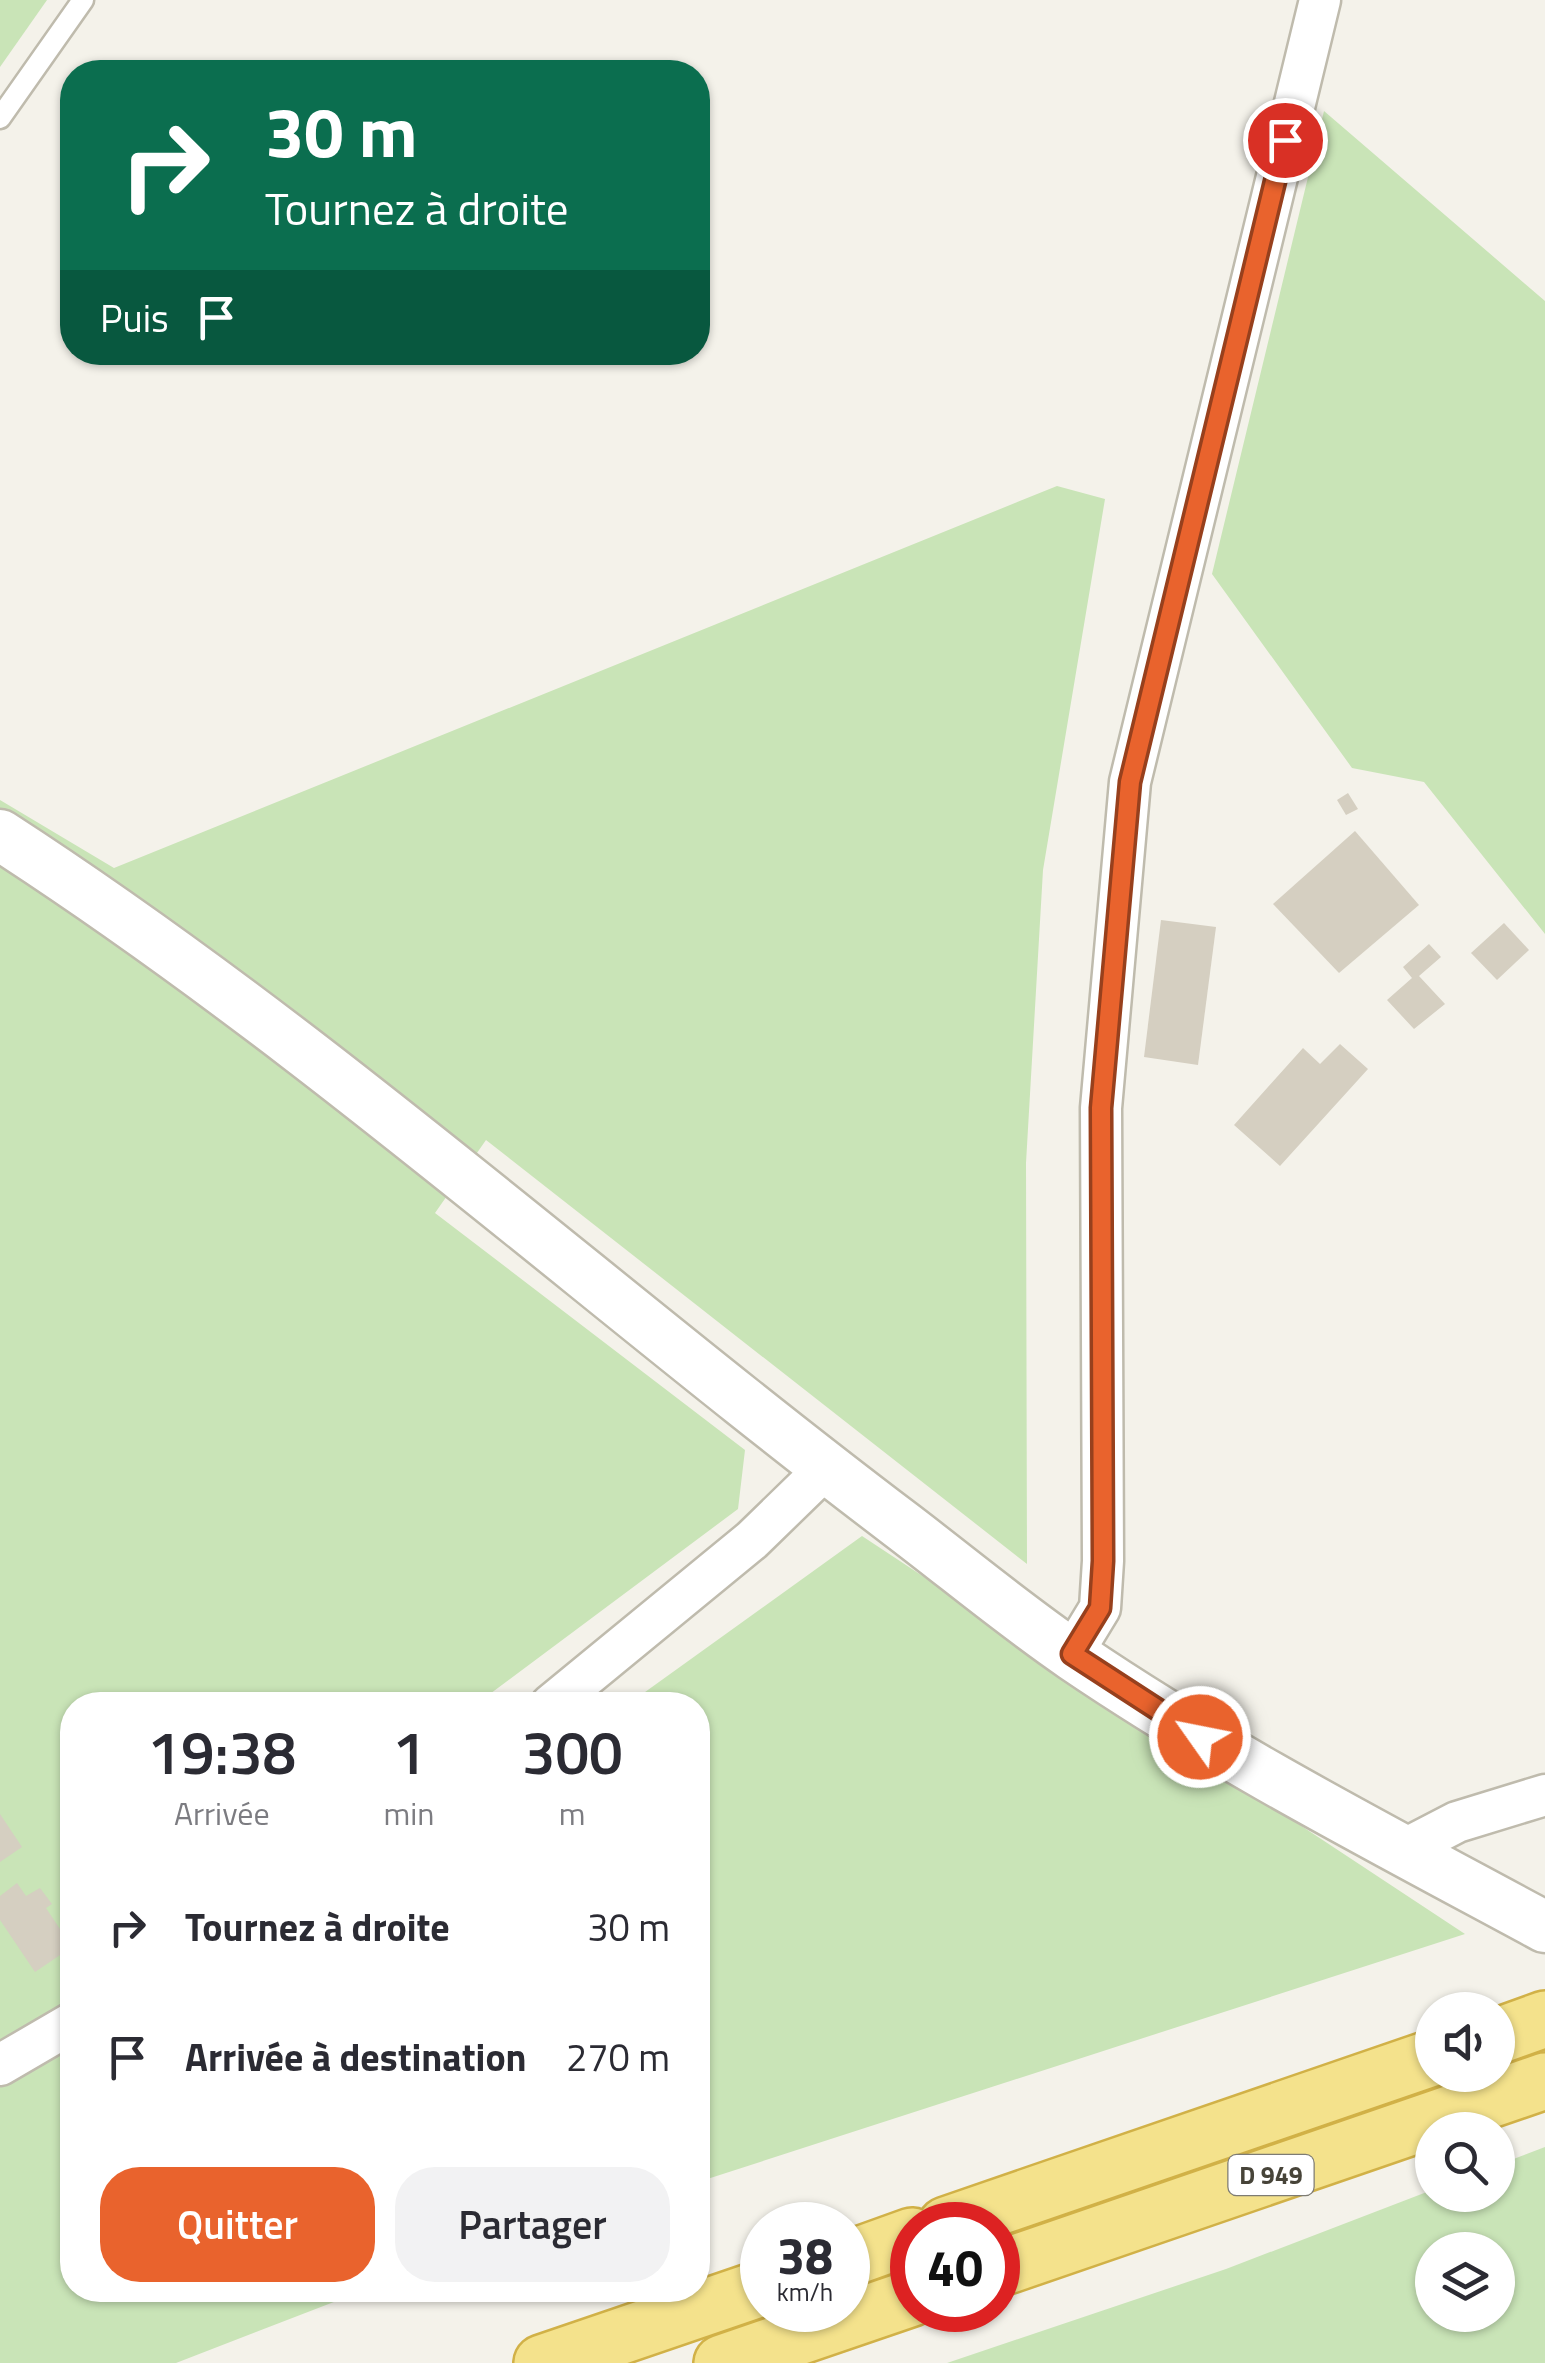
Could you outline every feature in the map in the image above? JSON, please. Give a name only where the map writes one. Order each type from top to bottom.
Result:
[{"type":"highway","points":[[1515,2030],[1545,2019]]},
{"type":"highway","name":"D 949","points":[[1013,2202],[1415,2064]]},
{"type":"highway","name":"D 949","points":[[1020,2261],[1545,2081]]},
{"type":"highway","points":[[542,2363],[740,2296]]},
{"type":"highway","points":[[722,2363],[890,2306]]},
{"type":"street","points":[[1072,1654],[1100,1608],[1101,1108],[1130,782],[1320,0]]},
{"type":"street","points":[[0,835],[96,897],[262,1018],[826,1468],[1072,1654],[1200,1737],[1545,1927]]},
{"type":"street","points":[[567,1692],[765,1529],[826,1468]]},
{"type":"street","points":[[1403,1850],[1457,1822],[1545,1795]]},
{"type":"street","points":[[0,2065],[60,2030]]},
{"type":"lane","points":[[0,118],[84,0]]},
{"type":"green space","points":[[0,0],[47,0],[0,67]]},
{"type":"green space","points":[[1324,111],[1545,301],[1545,934],[1424,782],[1352,768],[1212,574]]},
{"type":"green space","points":[[1057,486],[1105,499],[1043,870],[1026,1163],[1027,1564],[486,1140],[435,1213],[745,1450],[738,1509],[492,1692],[60,1692],[60,2302],[334,2302],[176,2363],[0,2363],[0,800],[114,868]]},
{"type":"green space","points":[[862,1536],[1465,1934],[710,2178],[710,1692],[645,1692]]},
{"type":"green space","points":[[1545,2147],[1545,2363],[947,2363],[1226,2269],[1415,2197],[1415,2212],[1515,2212],[1515,2158]]},
{"type":"building","points":[[1348,793],[1358,809],[1346,815],[1337,800]]},
{"type":"building","points":[[1355,831],[1419,905],[1339,973],[1273,904]]},
{"type":"building","points":[[1161,920],[1216,927],[1198,1065],[1144,1057]]},
{"type":"building","points":[[1504,923],[1529,950],[1497,980],[1471,953]]},
{"type":"building","points":[[1429,944],[1441,957],[1419,976],[1445,1004],[1414,1029],[1387,1000],[1412,978],[1403,967]]},
{"type":"building","points":[[1340,1044],[1368,1069],[1280,1166],[1234,1125],[1303,1048],[1320,1064]]},
{"type":"building","points":[[0,1814],[22,1847],[0,1862]]},
{"type":"building","points":[[17,1883],[26,1896],[40,1888],[52,1904],[46,1908],[60,1929],[60,1955],[35,1972],[0,1920],[0,1896]]},
{"type":"route","points":[[1200,1737],[1072,1654],[1094,1624],[1100,1608],[1103,1561],[1101,1108],[1113,935],[1130,782],[1285,140]]}]
